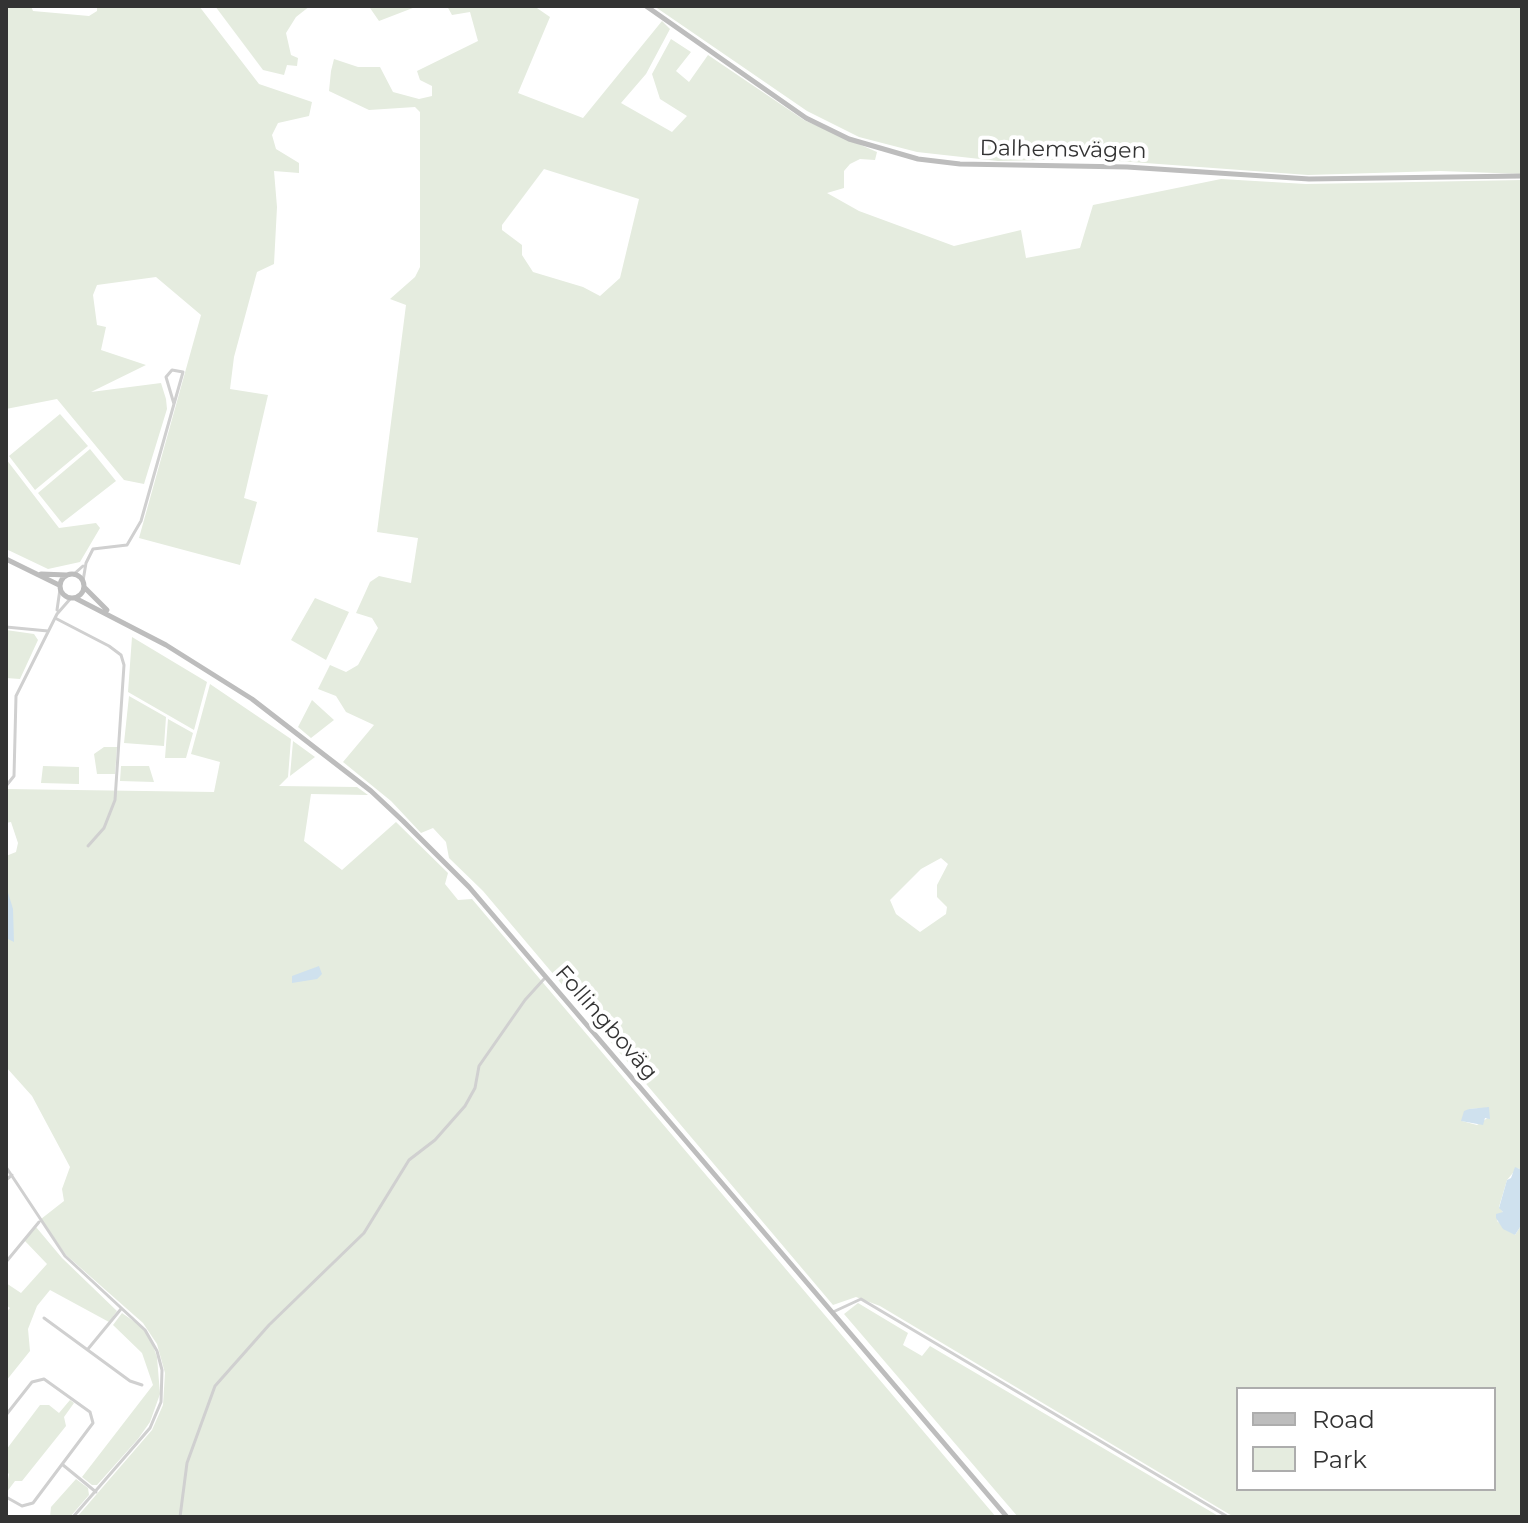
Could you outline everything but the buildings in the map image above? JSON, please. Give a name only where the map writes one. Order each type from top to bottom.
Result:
[{"type":"main road","name":"Dalhemsvägen","points":[[646,6],[806,118],[849,139],[918,159],[960,164],[1127,167],[1309,179],[1522,176]]},
{"type":"main road","points":[[6,559],[60,587],[67,575]]},
{"type":"main road","points":[[28,571],[74,574]]},
{"type":"main road","name":"Follingboväg","points":[[74,574],[118,619]]},
{"type":"main road","points":[[73,598],[84,584]]},
{"type":"main road","name":"Follingboväg","points":[[60,587],[73,598],[118,619],[252,699],[371,791],[469,887],[1007,1517]]},
{"type":"street","points":[[74,574],[86,563],[95,548],[121,548],[134,538],[153,485],[183,372],[172,370],[166,377],[174,404]]},
{"type":"street","points":[[84,584],[86,563]]},
{"type":"street","points":[[56,616],[60,587]]},
{"type":"street","points":[[6,786],[14,776],[16,696],[56,616],[73,598]]},
{"type":"street","points":[[56,616],[109,646],[121,655],[124,665],[115,800],[104,828],[88,846]]},
{"type":"street","points":[[6,627],[48,631]]},
{"type":"street","points":[[180,1517],[187,1463],[215,1386],[269,1325],[364,1233],[409,1160],[435,1140],[465,1106],[475,1088],[479,1066],[525,1000],[546,977]]},
{"type":"street","points":[[6,1167],[40,1221],[81,1274],[145,1330],[157,1351],[163,1392],[150,1428],[73,1517]]},
{"type":"street","points":[[6,1180],[12,1175]]},
{"type":"street","points":[[6,1262],[40,1221]]},
{"type":"street","points":[[833,1312],[861,1299],[1228,1517]]},
{"type":"street","points":[[88,1349],[122,1308]]},
{"type":"street","points":[[44,1318],[130,1381],[142,1385]]},
{"type":"street","points":[[6,1415],[32,1382],[44,1379],[90,1412],[91,1429],[31,1504],[22,1506],[6,1497]]},
{"type":"street","points":[[63,1465],[96,1492]]},
{"type":"green space","points":[[6,6],[31,6],[33,11],[89,16],[97,11],[97,6],[199,6],[259,84],[312,102],[309,116],[278,123],[272,135],[276,149],[299,163],[299,173],[274,171],[277,207],[274,264],[257,272],[234,357],[230,389],[268,395],[244,498],[257,502],[240,565],[139,538],[201,315],[156,277],[97,285],[93,295],[97,325],[106,327],[101,350],[146,365],[91,392],[161,383],[166,399],[167,409],[144,484],[124,480],[57,399],[6,409]]},
{"type":"green space","points":[[215,6],[310,6],[296,17],[286,33],[291,55],[298,58],[297,66],[287,65],[284,75],[263,70]]},
{"type":"green space","points":[[339,6],[418,6],[379,21],[370,8]]},
{"type":"green space","points":[[447,6],[534,6],[550,17],[518,93],[583,118],[662,21],[670,29],[646,74],[621,103],[672,132],[687,116],[660,99],[652,74],[671,39],[691,52],[676,71],[689,82],[708,55],[804,120],[877,152],[875,160],[860,159],[850,164],[844,171],[844,188],[827,193],[859,211],[954,246],[1021,230],[1026,258],[1080,248],[1093,205],[1221,179],[1306,184],[1522,180],[1522,1170],[1517,1168],[1507,1180],[1499,1207],[1503,1212],[1497,1221],[1515,1235],[1522,1224],[1522,1517],[1234,1517],[880,1306],[856,1297],[833,1305],[483,891],[449,858],[446,842],[433,828],[421,833],[391,801],[343,762],[374,725],[346,712],[336,696],[318,689],[330,665],[346,672],[358,665],[378,628],[372,618],[356,613],[370,582],[379,576],[411,583],[418,538],[377,532],[406,305],[390,299],[415,277],[420,267],[420,112],[415,107],[369,110],[329,91],[331,71],[334,59],[358,67],[380,67],[393,92],[419,99],[432,96],[432,86],[420,80],[417,71],[478,41],[470,12],[452,15]],"holes":[[[544,169],[639,199],[620,278],[600,296],[583,287],[533,272],[522,255],[522,245],[502,230],[502,225]],[[941,858],[948,864],[937,885],[937,897],[947,907],[946,914],[920,932],[896,914],[890,900],[921,869]],[[1485,1108],[1489,1117],[1477,1125],[1462,1121],[1469,1109]]]},
{"type":"green space","points":[[654,6],[1522,6],[1522,174],[1440,171],[1308,175],[1091,159],[998,161],[917,152],[859,137],[807,111]]},
{"type":"green space","points":[[60,414],[88,446],[35,490],[9,456]]},
{"type":"green space","points":[[90,449],[116,481],[62,523],[38,493]]},
{"type":"green space","points":[[6,459],[59,528],[96,523],[100,528],[80,562],[48,569],[6,549]]},
{"type":"green space","points":[[315,598],[349,612],[326,660],[291,640]]},
{"type":"green space","points":[[6,630],[34,634],[38,640],[20,679],[6,678]]},
{"type":"green space","points":[[132,637],[207,682],[194,730],[128,692]]},
{"type":"green space","points":[[210,684],[291,739],[288,777],[279,786],[357,787],[368,795],[311,794],[304,841],[342,870],[396,822],[448,873],[445,884],[458,900],[472,899],[996,1517],[77,1517],[152,1430],[163,1405],[165,1373],[157,1344],[143,1323],[66,1255],[41,1219],[64,1201],[62,1189],[70,1167],[32,1096],[6,1067],[6,856],[16,852],[18,843],[11,822],[6,823],[6,789],[214,792],[220,762],[191,754]]},
{"type":"green space","points":[[129,696],[166,717],[164,746],[124,743]]},
{"type":"green space","points":[[312,700],[334,720],[311,738],[298,727]]},
{"type":"green space","points":[[168,719],[193,733],[186,758],[165,758]]},
{"type":"green space","points":[[293,741],[315,757],[290,776]]},
{"type":"green space","points":[[104,747],[117,747],[115,774],[97,774],[94,754]]},
{"type":"green space","points":[[43,766],[79,767],[79,784],[41,783]]},
{"type":"green space","points":[[121,766],[149,766],[154,782],[120,781]]},
{"type":"green space","points":[[36,1227],[62,1258],[117,1311],[109,1322],[50,1290],[37,1306],[28,1329],[30,1351],[6,1381],[6,1313],[10,1308],[6,1305],[6,1283],[21,1293],[47,1264],[24,1240]]},
{"type":"green space","points":[[858,1303],[908,1333],[903,1345],[922,1356],[930,1346],[1220,1517],[1018,1517],[844,1314]]},
{"type":"green space","points":[[122,1313],[142,1327],[152,1343],[157,1357],[160,1394],[150,1422],[138,1439],[97,1485],[92,1485],[82,1477],[153,1385],[142,1353],[113,1325]]},
{"type":"green space","points":[[70,1400],[74,1403],[64,1417],[66,1426],[22,1481],[15,1481],[6,1493],[9,1474],[6,1471],[6,1450],[40,1405],[49,1405],[59,1413]]},
{"type":"green space","points":[[76,1479],[88,1488],[89,1495],[70,1517],[50,1517],[51,1507]]},
{"type":"water","points":[[6,886],[13,909],[14,942],[6,938]]},
{"type":"water","points":[[319,966],[322,974],[317,979],[292,983],[292,976]]},
{"type":"water","points":[[1489,1107],[1490,1119],[1485,1118],[1483,1125],[1461,1121],[1464,1111]]},
{"type":"water","points":[[1515,1167],[1522,1170],[1522,1224],[1515,1235],[1503,1229],[1496,1214],[1503,1212],[1499,1208],[1507,1180]]}]
